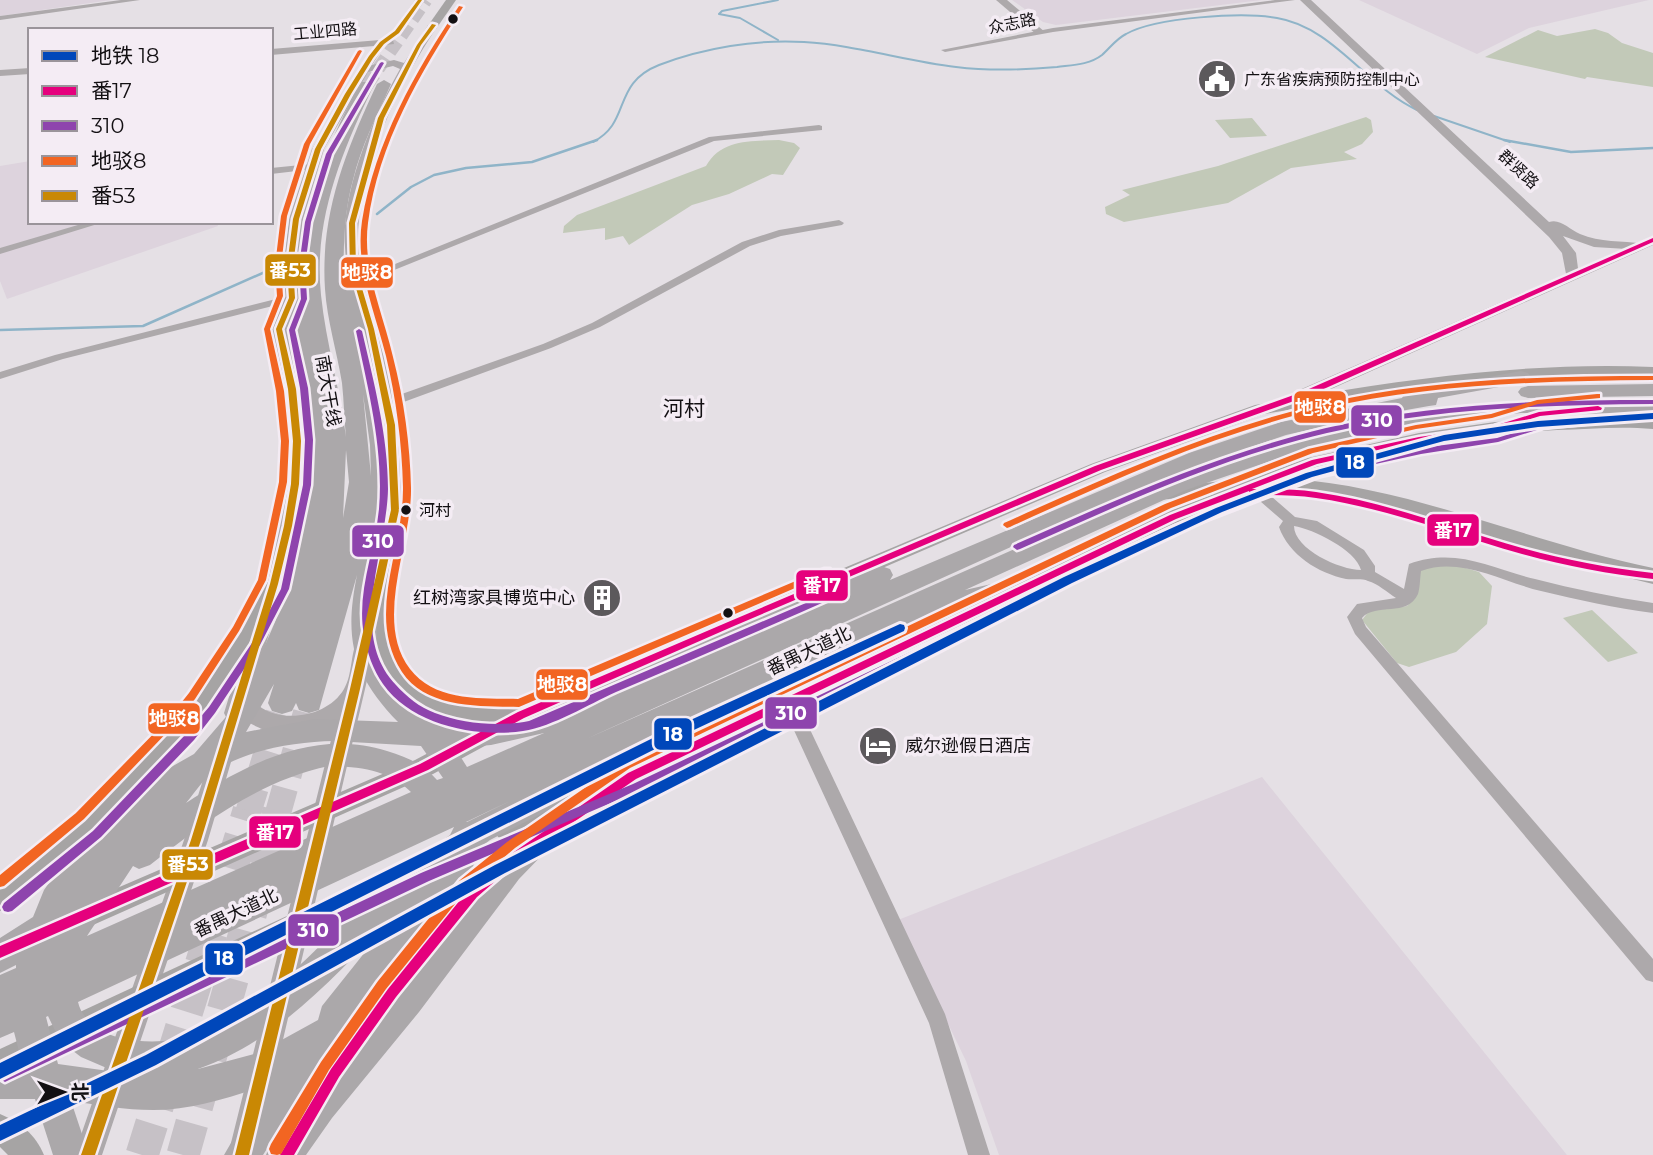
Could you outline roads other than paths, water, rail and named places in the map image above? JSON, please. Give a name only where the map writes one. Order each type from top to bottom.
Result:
[{"type":"highway","name":"南大干线","points":[[309,702],[345,575],[360,482],[352,385],[334,288],[339,212],[372,79]]},
{"type":"highway","name":"南大干线","points":[[282,703],[325,548],[335,494],[335,434],[311,294],[310,265],[316,213],[335,148],[372,79]]},
{"type":"highway","points":[[0,1081],[39,1080],[124,1092],[162,1093],[207,1087],[255,1073],[323,1040],[375,998],[415,952],[443,908],[457,874],[463,848],[464,797],[457,772],[442,747],[385,688],[372,669],[363,632],[365,597],[381,498],[382,464],[370,378],[353,310],[354,267],[339,212]]},
{"type":"highway","points":[[290,265],[316,213]]},
{"type":"highway","points":[[292,298],[312,393],[317,437],[316,499],[300,580],[288,622],[266,675],[234,726],[118,861],[75,923],[60,972],[62,1008],[72,1029],[109,1053],[135,1059],[178,1059],[221,1044],[282,1004],[402,889],[479,831],[675,733],[969,598],[1035,583]]},
{"type":"highway","points":[[1361,411],[1414,397],[1521,377]]},
{"type":"highway","name":"番禺大道北","points":[[0,992],[1012,536],[1239,443],[1281,429],[1361,411],[1430,400],[1568,390],[1653,390]]},
{"type":"highway","name":"番禺大道北","points":[[0,1021],[899,609],[1160,493],[1260,455],[1377,426],[1464,412],[1521,407],[1653,408]]},
{"type":"highway","points":[[1495,428],[1539,414],[1598,408]]},
{"type":"highway","points":[[71,1155],[32,1037],[27,991],[32,966],[47,918],[64,887],[96,845],[123,817],[154,792],[216,755],[293,732],[333,730],[457,736],[533,724],[573,710],[1042,507],[1115,492]]},
{"type":"highway","points":[[832,582],[881,575]]},
{"type":"highway","points":[[286,1155],[319,1105],[421,983],[508,869],[566,811],[621,769],[675,733]]},
{"type":"highway","points":[[0,954],[71,908],[187,819],[274,768],[331,754],[384,759],[408,771],[422,783],[436,806],[441,824],[435,870],[424,895],[404,927],[286,1084],[242,1155]]},
{"type":"main road","points":[[372,79],[380,45],[397,32],[420,0]]},
{"type":"main road","points":[[451,0],[442,13],[427,20],[421,42],[381,118],[352,223],[354,267],[391,425],[395,510],[380,586],[378,616],[387,663],[411,694],[440,708],[467,714],[521,715]]},
{"type":"main road","points":[[1001,0],[1040,32]]},
{"type":"main road","name":"群贤路","points":[[1305,0],[1550,221],[1571,236],[1598,244],[1638,247]]},
{"type":"main road","points":[[411,12],[427,20]]},
{"type":"main road","name":"工业四路","points":[[273,54],[421,42]]},
{"type":"main road","points":[[88,1155],[185,872],[274,584],[295,484],[297,441],[292,389],[279,329],[292,298],[290,265],[296,219],[311,167],[318,149],[372,79],[394,63],[406,68]]},
{"type":"main road","points":[[0,75],[28,73]]},
{"type":"main road","name":"群贤路","points":[[1420,106],[1434,123],[1554,234],[1569,253],[1572,276]]},
{"type":"main road","points":[[0,954],[424,767],[521,715],[1098,468],[1305,394],[1653,240]]},
{"type":"main road","points":[[1261,409],[1396,387],[1653,364]]},
{"type":"main road","points":[[1604,370],[1653,372]]},
{"type":"main road","points":[[0,1065],[420,866],[632,776],[1173,517],[1315,462],[1419,439],[1495,428],[1626,421],[1653,423]]},
{"type":"main road","points":[[1160,493],[1234,485],[1298,486],[1382,501],[1549,552],[1653,576]]},
{"type":"main road","points":[[1230,495],[1258,492],[1302,494],[1360,504],[1597,570],[1653,576]]},
{"type":"main road","points":[[242,1155],[355,689],[395,510]]},
{"type":"main road","points":[[0,898],[88,825],[181,729],[247,635],[274,584]]},
{"type":"main road","points":[[240,698],[246,712],[254,720],[300,724],[337,710],[355,689]]},
{"type":"main road","points":[[286,1155],[335,1073],[384,1003],[473,893],[517,855],[632,776]]},
{"type":"main road","points":[[0,1130],[13,1137],[28,1155]]},
{"type":"street","points":[[0,18],[136,0]]},
{"type":"street","name":"众志路","points":[[945,50],[1040,32],[1292,0]]},
{"type":"street","points":[[354,267],[712,139],[819,128]]},
{"type":"street","points":[[273,171],[311,167]]},
{"type":"street","points":[[386,404],[547,346],[596,325],[746,244],[779,233],[839,223]]},
{"type":"street","points":[[0,251],[92,224]]},
{"type":"street","points":[[0,376],[59,358],[292,298]]},
{"type":"street","points":[[1258,492],[1291,521],[1312,524],[1359,553],[1368,566],[1368,574]]},
{"type":"street","points":[[1291,521],[1286,527],[1287,536],[1293,543],[1337,573],[1360,576],[1368,574],[1406,597]]},
{"type":"street","points":[[1653,608],[1527,583],[1455,561],[1423,563],[1413,568],[1411,593],[1400,603],[1362,608],[1354,617],[1360,630],[1653,973]]},
{"type":"street","points":[[788,700],[938,1021],[979,1155]]},
{"type":"waterway","points":[[778,0],[722,11],[719,14],[740,18],[778,40]]},
{"type":"waterway","points":[[595,141],[613,124],[627,92],[644,73],[659,65],[712,49],[749,43],[804,42],[843,46],[956,67],[993,70],[1044,68],[1092,61],[1122,36],[1157,23],[1222,16],[1262,16],[1297,24],[1332,45],[1381,87],[1417,110]]},
{"type":"waterway","points":[[1434,116],[1504,140]]},
{"type":"waterway","points":[[1504,140],[1571,152],[1653,148]]},
{"type":"waterway","points":[[1504,140],[1510,142]]},
{"type":"waterway","points":[[377,214],[411,187],[434,175],[466,168],[532,162],[595,141]]},
{"type":"waterway","points":[[0,330],[143,326],[274,268]]},
{"type":"tunnel","points":[[367,85],[426,0]]},
{"type":"tunnel","points":[[278,813],[309,702]]},
{"type":"tunnel","points":[[248,813],[282,703]]},
{"type":"tunnel","points":[[142,1155],[249,811]]},
{"type":"tunnel","points":[[183,1155],[279,811]]},
{"type":"metro line","name":"18","points":[[0,1133],[151,1060],[500,869],[1068,580],[1219,510],[1309,475],[1444,438],[1538,424],[1653,416]]},
{"type":"metro line","name":"18","points":[[0,1071],[675,733],[900,628]]},
{"type":"place","name":"广东省疾病预防控制中心","points":[[1217,79]]},
{"type":"place","name":"河村","points":[[406,510]]},
{"type":"place","name":"红树湾家具博览中心","points":[[602,598]]},
{"type":"place","name":"威尔逊假日酒店","points":[[878,746]]},
{"type":"district","name":"河村","points":[[684,409]]}]
